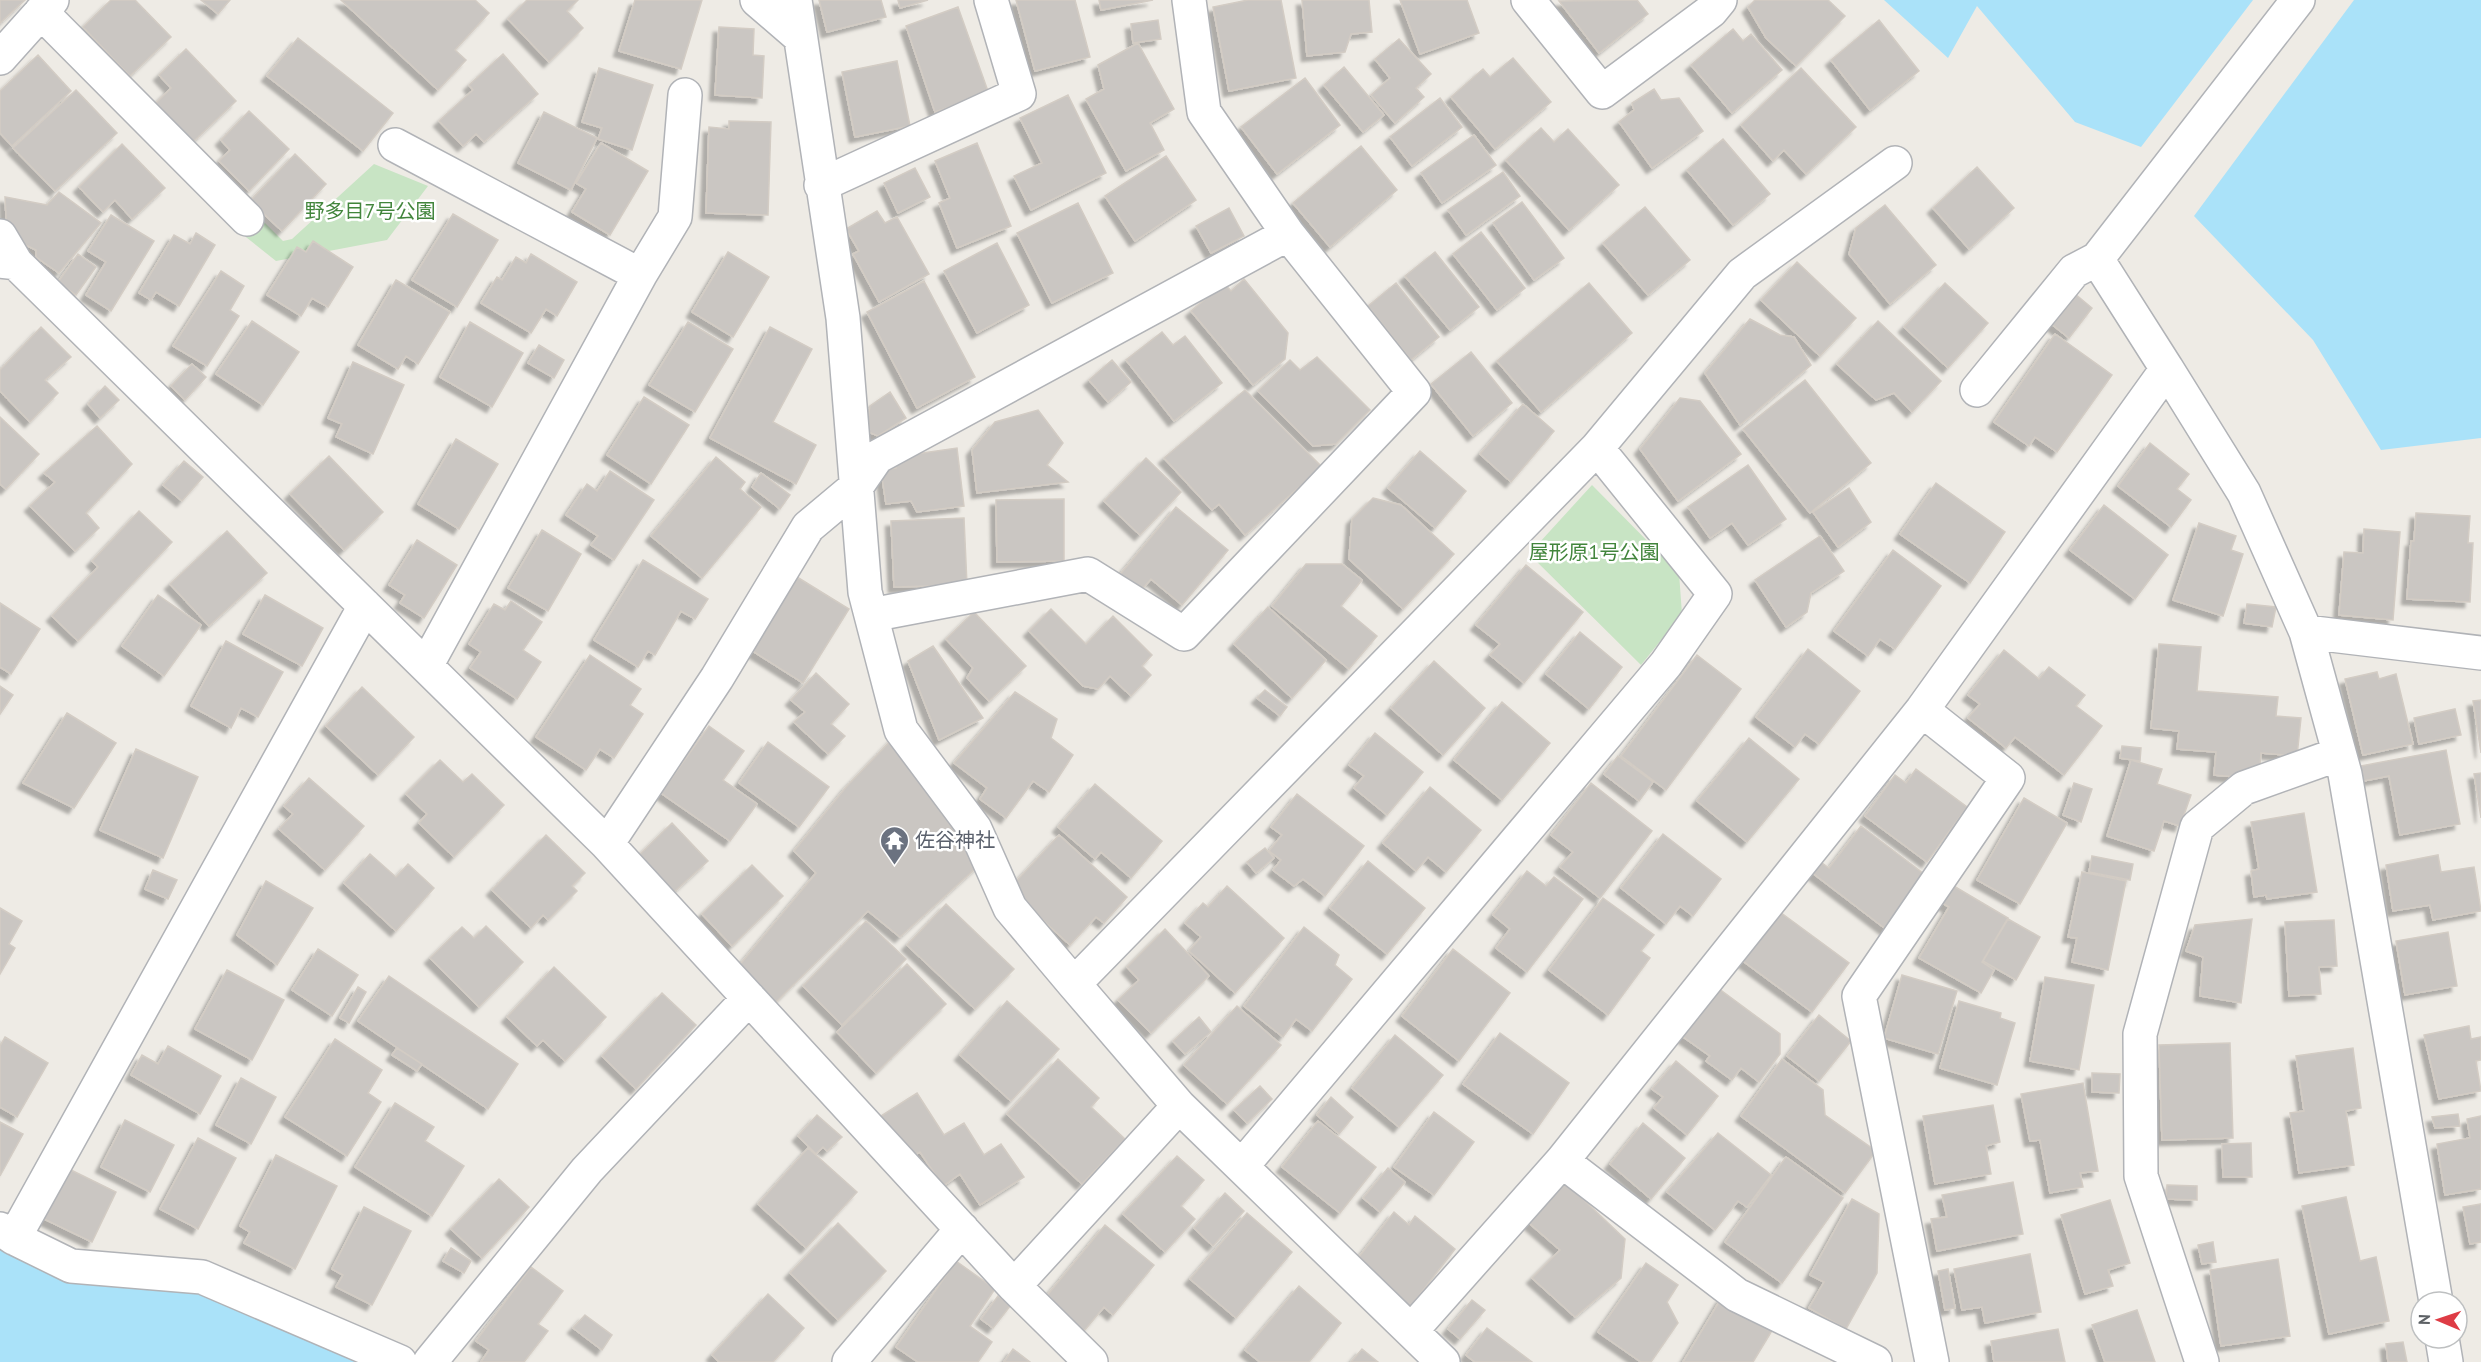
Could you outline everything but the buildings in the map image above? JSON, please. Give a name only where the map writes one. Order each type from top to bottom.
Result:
[{"type":"street","points":[[757,0],[800,37]]},
{"type":"street","points":[[795,0],[821,185],[843,318],[865,592],[901,730],[975,829],[1010,908],[1074,984],[1179,1106],[1443,1362]]},
{"type":"street","points":[[821,185],[1019,94],[991,0]]},
{"type":"street","points":[[871,615],[1088,574],[1184,634],[1414,392],[1288,234],[1203,112],[1189,0]]},
{"type":"street","points":[[1528,0],[1602,92],[1711,11],[1720,0]]},
{"type":"street","points":[[1977,390],[2074,271],[2097,259],[2298,0]]},
{"type":"street","points":[[0,58],[47,6],[247,219]]},
{"type":"street","points":[[426,666],[640,275],[675,217],[684,95]]},
{"type":"street","points":[[395,145],[640,275]]},
{"type":"street","points":[[1074,984],[1597,448],[1742,274],[1895,163]]},
{"type":"street","points":[[607,844],[717,678],[808,526],[857,486],[877,457],[1288,234]]},
{"type":"street","points":[[0,236],[8,262],[365,606],[607,844],[1014,1286],[1091,1362]]},
{"type":"street","points":[[2097,259],[2244,493],[2306,632],[2339,754],[2434,1290]]},
{"type":"street","points":[[1411,1331],[1562,1161],[1922,710],[2167,369]]},
{"type":"street","points":[[1242,1167],[1666,664],[1715,594],[1597,448]]},
{"type":"street","points":[[365,606],[7,1234],[71,1266],[202,1277],[400,1362]]},
{"type":"street","points":[[2306,632],[2481,653]]},
{"type":"street","points":[[1922,710],[2008,778],[1859,996],[1932,1362]]},
{"type":"street","points":[[2202,1362],[2141,1176],[2140,1034],[2197,827],[2244,788],[2339,754]]},
{"type":"street","points":[[430,1362],[587,1170],[749,998]]},
{"type":"street","points":[[1014,1286],[1179,1106]]},
{"type":"street","points":[[1562,1161],[1737,1295],[1875,1362]]},
{"type":"street","points":[[849,1362],[962,1229]]},
{"type":"green space","name":"野多目7号公園","points":[[374,164],[428,186],[387,240],[276,261],[237,230],[255,213],[283,241],[292,239]]},
{"type":"green space","name":"屋形原1号公園","points":[[1592,485],[1679,573],[1682,614],[1641,665],[1529,554]]},
{"type":"water","points":[[1884,0],[2253,0],[2141,147],[2075,122],[1977,6],[1948,58]]},
{"type":"water","points":[[2354,0],[2481,0],[2481,438],[2381,450],[2313,340],[2194,216]]},
{"type":"water","points":[[0,1245],[197,1286],[376,1362],[0,1362]]},
{"type":"place","name":"佐谷神社","points":[[894,866]]}]
